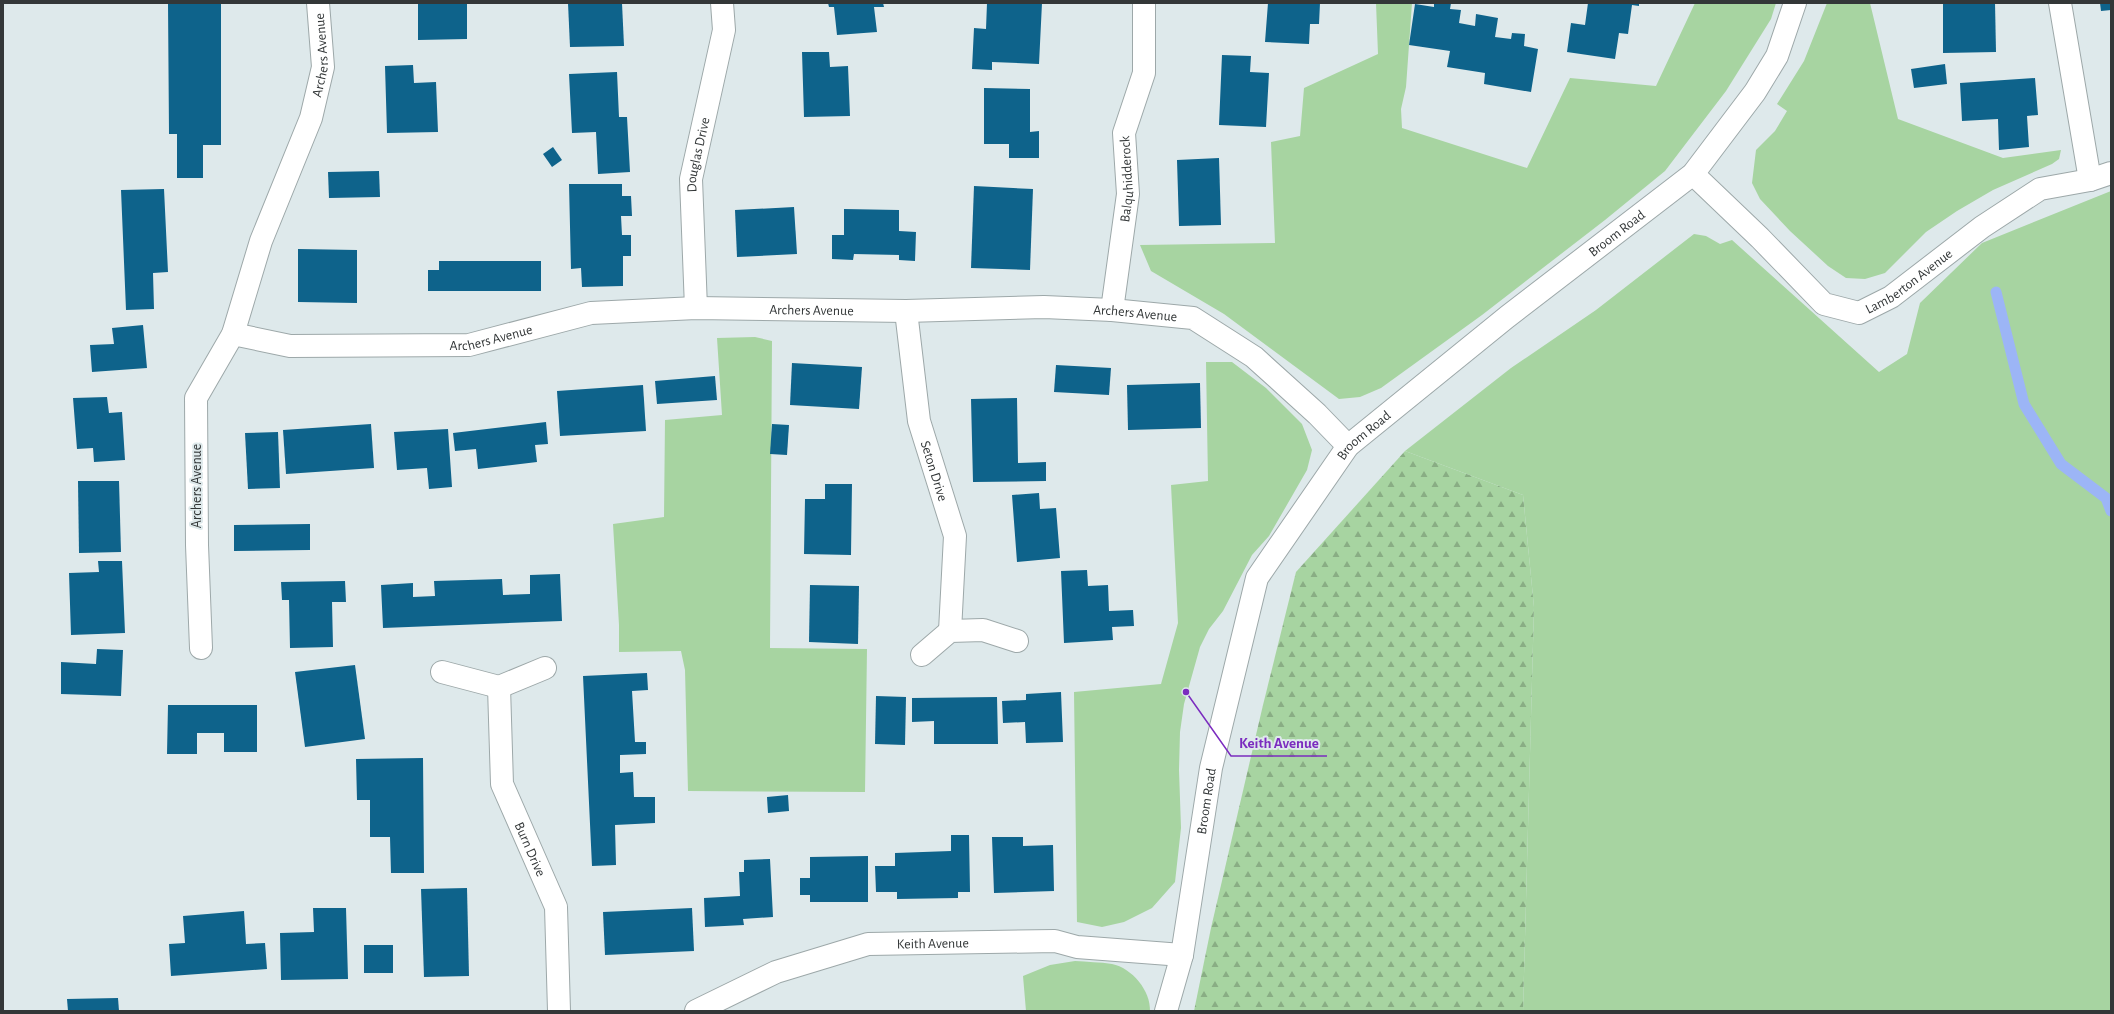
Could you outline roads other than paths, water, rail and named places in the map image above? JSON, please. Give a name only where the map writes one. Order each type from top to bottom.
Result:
[{"type":"street","name":"Archers Avenue","points":[[201,648],[197,545],[196,398],[234,334],[261,241],[311,118],[323,67],[318,3]]},
{"type":"street","name":"Douglas Drive","points":[[696,308],[690,179],[724,30],[722,3]]},
{"type":"street","name":"Balquhidderock","points":[[1112,310],[1128,194],[1124,133],[1144,73],[1144,3]]},
{"type":"street","name":"Broom Road","points":[[1166,1011],[1182,955],[1211,768],[1257,578],[1348,446],[1507,317],[1693,174],[1755,92],[1777,56],[1795,3]]},
{"type":"street","points":[[2060,3],[2090,180]]},
{"type":"street","name":"Lamberton Avenue","points":[[1693,174],[1760,238],[1824,304],[1859,313],[1891,298],[1982,226],[2040,189],[2090,180],[2111,173]]},
{"type":"street","name":"Archers Avenue","points":[[234,334],[290,346],[469,345],[591,313],[696,308],[906,311],[1044,307],[1112,310],[1193,318],[1254,357],[1317,414],[1348,446]]},
{"type":"street","name":"Seton Drive","points":[[906,311],[919,421],[955,536],[950,631]]},
{"type":"street","points":[[922,656],[950,631],[983,630],[1017,641]]},
{"type":"street","points":[[442,672],[499,687],[545,668]]},
{"type":"street","name":"Burn Drive","points":[[499,687],[502,784],[556,907],[559,1011]]},
{"type":"street","name":"Keith Avenue","points":[[696,1011],[776,972],[868,944],[1055,941],[1077,947],[1182,955]]},
{"type":"waterway","points":[[1996,292],[2024,404],[2061,464],[2106,498],[2111,511]]},
{"type":"place","name":"Keith Avenue","points":[[1186,692]]}]
